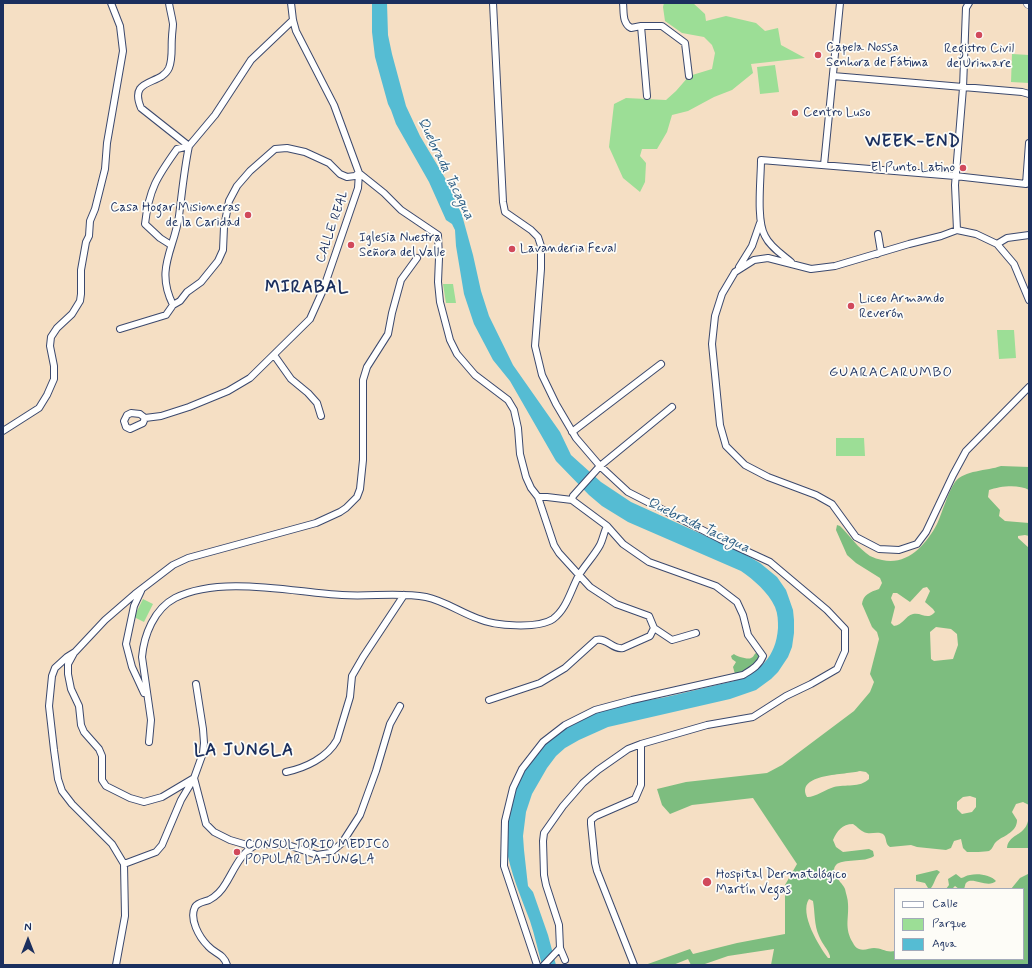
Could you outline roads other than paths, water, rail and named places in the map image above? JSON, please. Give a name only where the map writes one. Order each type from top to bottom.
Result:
[{"type":"street","points":[[4,428],[39,408],[47,395],[54,379],[54,366],[50,346],[51,337],[57,328],[72,314],[80,301],[81,270],[86,242],[89,236],[90,221],[95,209],[105,169],[107,143],[123,51],[120,26],[111,3]]},
{"type":"street","points":[[169,3],[173,25],[172,53],[168,69],[163,74],[143,85],[139,91],[137,99],[141,108],[189,146]]},
{"type":"street","name":"CALLE REAL","points":[[145,418],[161,416],[228,391],[250,378],[310,319],[323,290],[356,195],[359,173],[334,105],[296,31],[291,3]]},
{"type":"street","points":[[493,3],[503,202],[506,212],[531,230],[538,237],[541,246],[541,269],[535,346],[542,374],[572,432],[600,466],[628,492],[775,565],[833,615],[845,629],[845,651],[837,669],[828,675],[786,696],[752,717],[707,725],[628,749],[598,770],[583,783],[563,806],[544,833],[543,841],[544,875],[560,934],[560,948],[565,960]]},
{"type":"street","points":[[623,3],[626,25],[631,28],[641,26],[662,26],[685,43],[689,76]]},
{"type":"street","points":[[824,165],[840,3]]},
{"type":"street","points":[[957,230],[955,201],[956,176],[963,88],[966,8],[970,3]]},
{"type":"street","points":[[173,305],[169,297],[166,284],[166,262],[177,231],[184,169],[189,146],[215,115],[251,60],[293,20]]},
{"type":"street","points":[[641,26],[647,96]]},
{"type":"street","points":[[833,76],[1022,92],[1029,94]]},
{"type":"street","points":[[1029,143],[1027,184],[956,176],[761,160],[760,223],[752,246],[722,294],[715,316],[712,344],[720,425],[726,446],[745,465],[768,477],[816,495],[832,504],[856,537],[879,549],[899,550],[916,544],[926,532],[966,451],[1029,387]]},
{"type":"street","points":[[171,246],[160,238],[146,224],[147,211],[152,191],[165,166],[177,149],[189,146]]},
{"type":"street","points":[[120,329],[166,315],[173,305],[180,301],[187,292],[201,282],[218,261],[223,250],[224,227],[229,201],[236,186],[250,171],[276,149],[286,148],[305,152],[328,163],[340,174],[347,177],[355,176],[359,173],[384,193],[401,210],[438,235],[438,282],[440,302],[450,340],[457,354],[475,375],[508,400],[514,410],[523,466],[531,488],[538,497],[554,544],[559,553],[590,587],[616,604],[649,616],[654,628],[672,640],[696,633]]},
{"type":"street","points":[[760,223],[765,237],[778,251],[793,263]]},
{"type":"street","points":[[735,272],[754,260],[768,258],[793,263],[811,269],[835,266],[957,230],[976,234],[997,244],[1014,264],[1029,298]]},
{"type":"street","points":[[878,234],[881,252]]},
{"type":"street","points":[[997,244],[1007,238],[1029,234]]},
{"type":"street","points":[[194,778],[162,797],[144,802],[130,798],[106,786],[102,780],[102,756],[99,749],[88,739],[81,725],[79,706],[71,689],[68,664],[75,652],[105,620],[141,589],[173,565],[188,558],[316,523],[340,512],[352,503],[357,497],[362,477],[363,385],[365,374],[367,367],[388,334],[401,280],[417,258]]},
{"type":"street","points":[[274,356],[290,379],[308,393],[317,404],[321,416]]},
{"type":"street","points":[[572,432],[661,364]]},
{"type":"street","points":[[573,498],[600,466],[672,407]]},
{"type":"street","points":[[537,965],[504,866],[505,821],[513,788],[522,769],[543,742],[565,725],[589,713],[632,700],[742,675],[754,668],[763,656],[748,635],[743,615],[737,602],[716,586],[650,562],[623,544],[607,526],[573,498],[538,497]]},
{"type":"street","points":[[150,742],[151,720],[142,657],[146,637],[156,615],[163,606],[174,599],[207,588],[220,586],[242,586],[344,596],[404,595],[426,597],[441,602],[480,620],[536,625],[552,619],[562,610],[579,576],[599,546],[607,526]]},
{"type":"street","points":[[141,589],[134,606],[126,644],[132,667],[147,700]]},
{"type":"street","points":[[286,772],[296,770],[316,761],[329,752],[333,747],[337,740],[350,697],[352,676],[404,595]]},
{"type":"street","points":[[489,700],[540,683],[565,668],[600,638],[620,649],[650,636],[654,628]]},
{"type":"street","points":[[75,652],[55,668],[50,689],[49,706],[58,779],[62,792],[112,844],[124,864],[125,916],[116,965]]},
{"type":"street","points":[[124,864],[156,852],[162,845],[181,800],[194,778],[203,753],[204,743],[204,729],[196,684]]},
{"type":"street","points":[[194,778],[206,824],[230,840],[247,845],[288,845],[317,855],[330,853],[339,846],[360,815],[376,771],[390,724],[400,706]]},
{"type":"street","points":[[634,965],[597,871],[591,820],[596,816],[635,799],[641,785],[641,744]]},
{"type":"street","points":[[226,965],[225,959],[208,947],[201,937],[194,922],[193,915],[197,904],[209,900],[220,891],[226,884],[233,869],[239,861],[251,847],[258,845]]},
{"type":"street","points":[[544,965],[560,948]]},
{"type":"water","points":[[372,3],[387,3],[388,35],[406,106],[420,136],[448,183],[462,215],[481,291],[489,316],[513,365],[560,432],[571,455],[601,482],[631,502],[741,552],[760,563],[777,577],[786,590],[793,610],[794,633],[792,647],[788,657],[778,672],[756,690],[730,699],[608,727],[565,748],[556,756],[547,768],[532,794],[526,812],[523,836],[528,886],[533,892],[548,935],[556,965],[542,965],[530,921],[513,875],[506,846],[506,825],[511,804],[522,776],[530,763],[538,752],[559,733],[584,717],[598,711],[614,706],[666,697],[734,681],[752,673],[765,662],[774,647],[778,628],[777,615],[775,607],[765,591],[741,571],[628,522],[602,506],[589,495],[556,461],[510,381],[493,360],[474,324],[464,294],[456,246],[455,230],[452,224],[446,220],[429,182],[396,124],[388,104],[375,57],[372,32]]},
{"type":"place","name":"Registro Civil de Urimare","points":[[979,35]]},
{"type":"place","name":"Capela Nossa Senhora de Fátima","points":[[818,55]]},
{"type":"place","name":"Centro Luso","points":[[795,113]]},
{"type":"place","name":"El Punto Latino","points":[[963,168]]},
{"type":"place","name":"Casa Hogar Misioneras de la Caridad","points":[[248,215]]},
{"type":"place","name":"Iglesia Nuestra Señora del Valle","points":[[351,245]]},
{"type":"place","name":"Lavanderia Feval","points":[[512,249]]},
{"type":"place","name":"Liceo Armando Reverón","points":[[851,306]]},
{"type":"place","name":"CONSULTORIO MEDICO POPULAR LA JUNGLA","points":[[237,852]]},
{"type":"place","name":"Hospital Dermatológico Martín Vegas","points":[[707,882]]},
{"type":"district","name":"WEEK-END","points":[[913,142]]},
{"type":"district","name":"MIRABAL","points":[[307,288]]},
{"type":"district","name":"GUARACARUMBO","points":[[891,373]]},
{"type":"district","name":"LA JUNGLA","points":[[244,751]]},
{"type":"water label","name":"Quebrada Tacagua","points":[[445,169]]},
{"type":"water label","name":"Quebrada Tacagua","points":[[698,526]]}]
